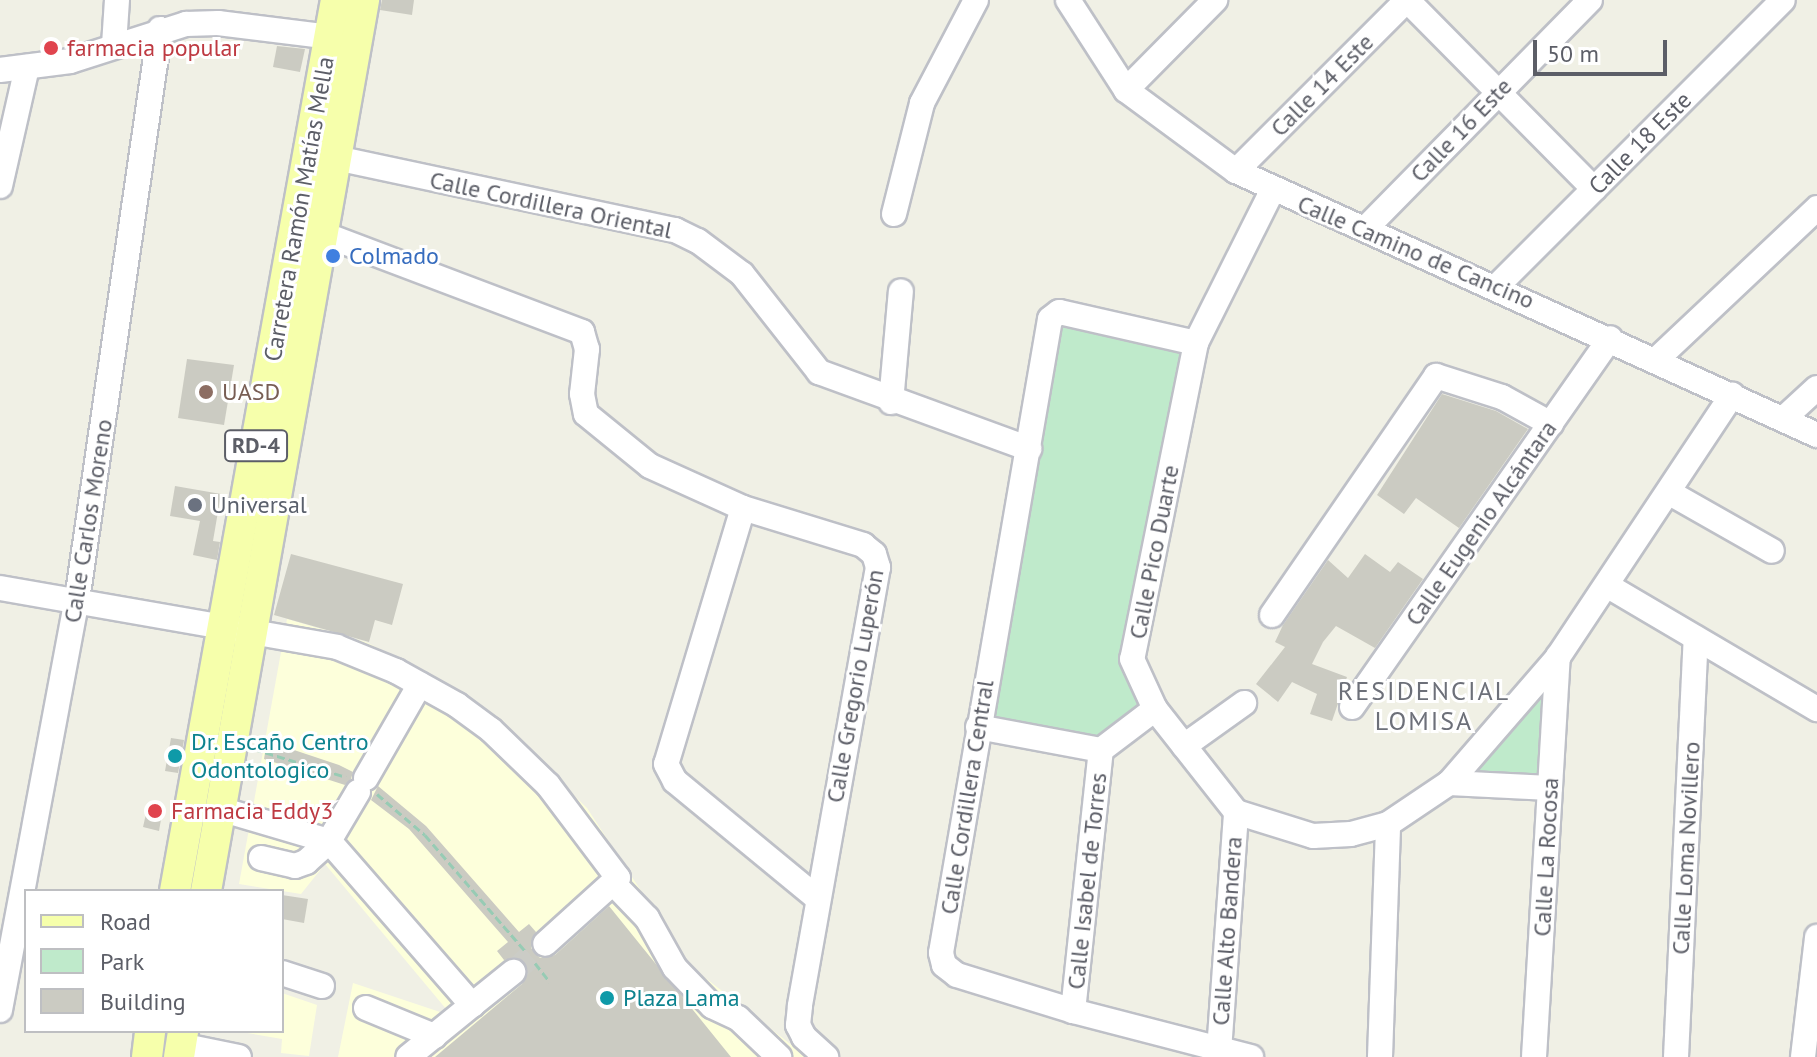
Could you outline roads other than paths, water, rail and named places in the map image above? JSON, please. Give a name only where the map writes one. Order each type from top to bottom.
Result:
[{"type":"main road","name":"Carretera Ramón Matías Mella","points":[[175,889],[236,632],[323,234],[336,158],[343,39],[336,0]]},
{"type":"main road","name":"Carretera Ramón Matías Mella","points":[[206,889],[231,744],[236,632],[343,39],[364,0]]},
{"type":"main road","points":[[147,1057],[150,1033]]},
{"type":"street","points":[[114,45],[117,0]]},
{"type":"street","points":[[894,214],[922,103],[976,0]]},
{"type":"street","name":"Calle Camino de Cancino","points":[[1068,0],[1126,90],[1236,171],[1272,191],[1367,227],[1817,435]]},
{"type":"street","points":[[1126,90],[1215,0]]},
{"type":"street","points":[[1407,0],[1594,189]]},
{"type":"street","name":"Calle 14 Este","points":[[1236,171],[1407,0]]},
{"type":"street","name":"Calle 16 Este","points":[[1367,227],[1590,0]]},
{"type":"street","name":"Calle 18 Este","points":[[1497,286],[1783,0]]},
{"type":"street","points":[[0,70],[70,61],[160,29],[218,23],[343,39]]},
{"type":"street","name":"Calle Carlos Moreno","points":[[0,1010],[77,600],[160,29]]},
{"type":"street","points":[[0,186],[27,67]]},
{"type":"street","name":"Calle Cordillera Oriental","points":[[336,158],[675,230],[698,241],[742,274],[819,372],[891,402],[1029,449]]},
{"type":"street","name":"Calle Pico Duarte","points":[[1236,812],[1155,709],[1132,659],[1196,343],[1272,191]]},
{"type":"street","points":[[1657,359],[1817,208]]},
{"type":"street","name":"Calle Gregorio Luperón","points":[[323,234],[582,332],[587,371],[582,394],[586,414],[596,425],[650,466],[743,508],[863,545],[877,560],[798,1025],[826,1057]]},
{"type":"street","points":[[891,402],[901,291]]},
{"type":"street","name":"Calle Cordillera Central","points":[[1196,343],[1054,314],[978,727],[941,953],[944,965],[957,975],[1073,1011],[1251,1057]]},
{"type":"street","name":"Calle Eugenio Alcántara","points":[[1352,707],[1610,338]]},
{"type":"street","points":[[1272,615],[1436,376],[1502,397],[1551,424]]},
{"type":"street","points":[[1783,419],[1817,388]]},
{"type":"street","points":[[1236,812],[1313,836],[1351,834],[1388,824],[1449,783],[1558,657],[1670,493],[1732,395]]},
{"type":"street","points":[[1670,493],[1772,551]]},
{"type":"street","points":[[743,508],[666,764],[675,781],[818,899]]},
{"type":"street","points":[[1608,586],[1817,709]]},
{"type":"street","points":[[0,588],[236,632],[337,647],[420,684],[475,717],[521,757],[600,849],[618,878],[615,885],[545,944]]},
{"type":"street","name":"Calle Loma Novillero","points":[[1676,1057],[1696,638]]},
{"type":"street","name":"Calle La Rocosa","points":[[1534,1057],[1558,657]]},
{"type":"street","points":[[261,858],[295,866],[306,862],[329,841],[420,684]]},
{"type":"street","points":[[1184,746],[1244,703]]},
{"type":"street","points":[[978,727],[1101,750],[1155,709]]},
{"type":"street","name":"Calle Isabel de Torres","points":[[1073,1011],[1101,750]]},
{"type":"street","points":[[1449,783],[1550,788]]},
{"type":"street","points":[[220,809],[329,841],[472,1005]]},
{"type":"street","name":"Calle Alto Bandera","points":[[1219,1051],[1236,812]]},
{"type":"street","points":[[1380,1057],[1388,824]]},
{"type":"street","points":[[615,885],[647,918],[675,968],[712,1006],[738,1018],[779,1057]]},
{"type":"street","points":[[1803,1057],[1817,937]]},
{"type":"street","points":[[408,1057],[513,972]]},
{"type":"street","points":[[284,974],[322,986]]},
{"type":"street","points":[[366,1008],[434,1036]]},
{"type":"street","points":[[181,1044],[239,1057]]},
{"type":"tunnel","points":[[513,972],[545,944]]},
{"type":"place","name":"farmacia popular","points":[[51,48]]},
{"type":"place","name":"Colmado","points":[[333,256]]},
{"type":"place","name":"UASD","points":[[206,392]]},
{"type":"place","name":"Universal","points":[[195,505]]},
{"type":"place","name":"Dr. Escaño Centro Odontologico","points":[[175,756]]},
{"type":"place","name":"Farmacia Eddy3","points":[[155,811]]},
{"type":"place","name":"Plaza Lama","points":[[607,998]]},
{"type":"district","name":"RESIDENCIAL LOMISA","points":[[1424,706]]}]
